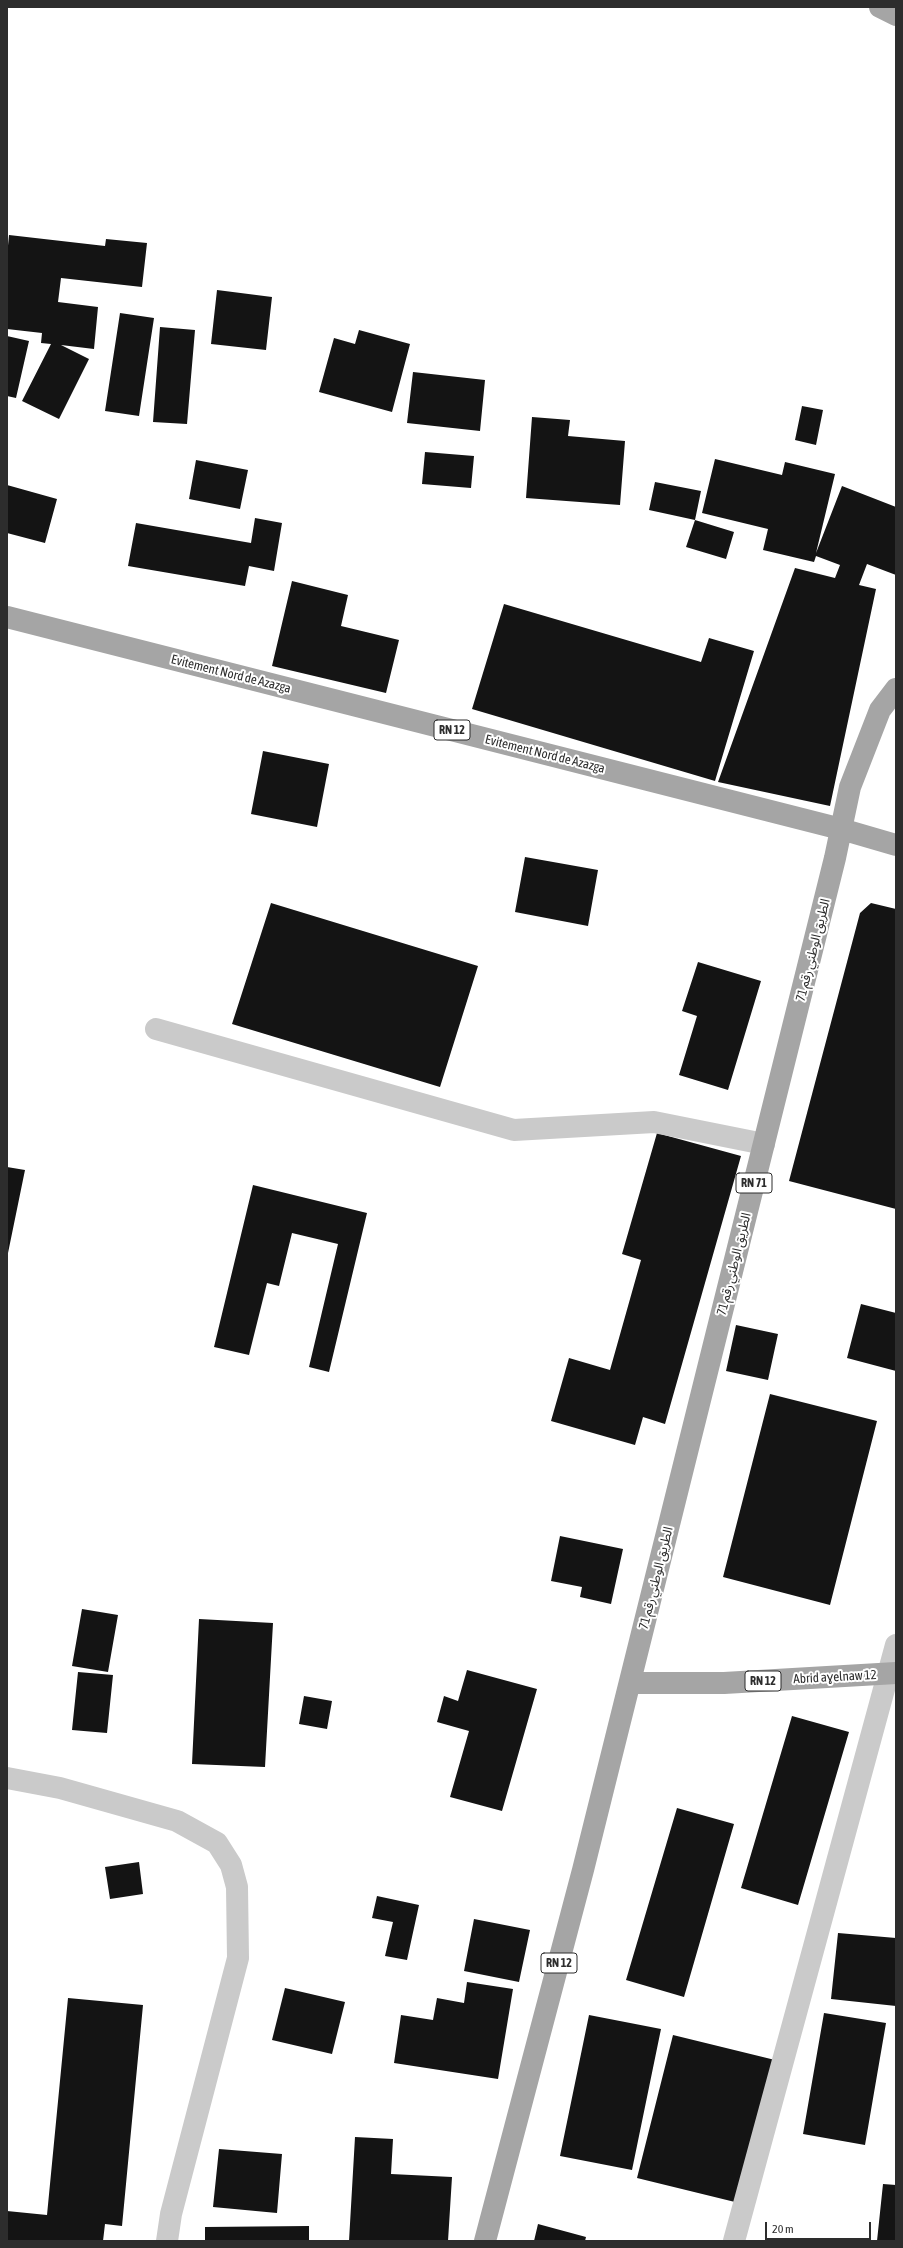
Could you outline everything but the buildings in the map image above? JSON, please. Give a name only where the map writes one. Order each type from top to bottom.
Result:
[{"type":"main road","points":[[880,7],[896,15]]},
{"type":"main road","name":"Evitement Nord de Azazga","points":[[7,617],[841,829],[896,845]]},
{"type":"main road","name":"الطريق الوطني رقم 71","points":[[630,1683],[764,1144],[841,829],[850,786],[880,710],[896,689]]},
{"type":"main road","name":"Abrid aɣelnaw 12","points":[[630,1683],[724,1683],[893,1674]]},
{"type":"main road","name":"RN 12","points":[[485,2241],[573,1909],[630,1683]]},
{"type":"street","points":[[156,1029],[514,1130],[654,1122],[764,1144]]},
{"type":"street","points":[[734,2241],[893,1674],[896,1645]]},
{"type":"street","points":[[7,1778],[60,1788],[177,1821],[217,1843],[231,1865],[237,1887],[238,1958],[171,2214],[168,2241]]}]
